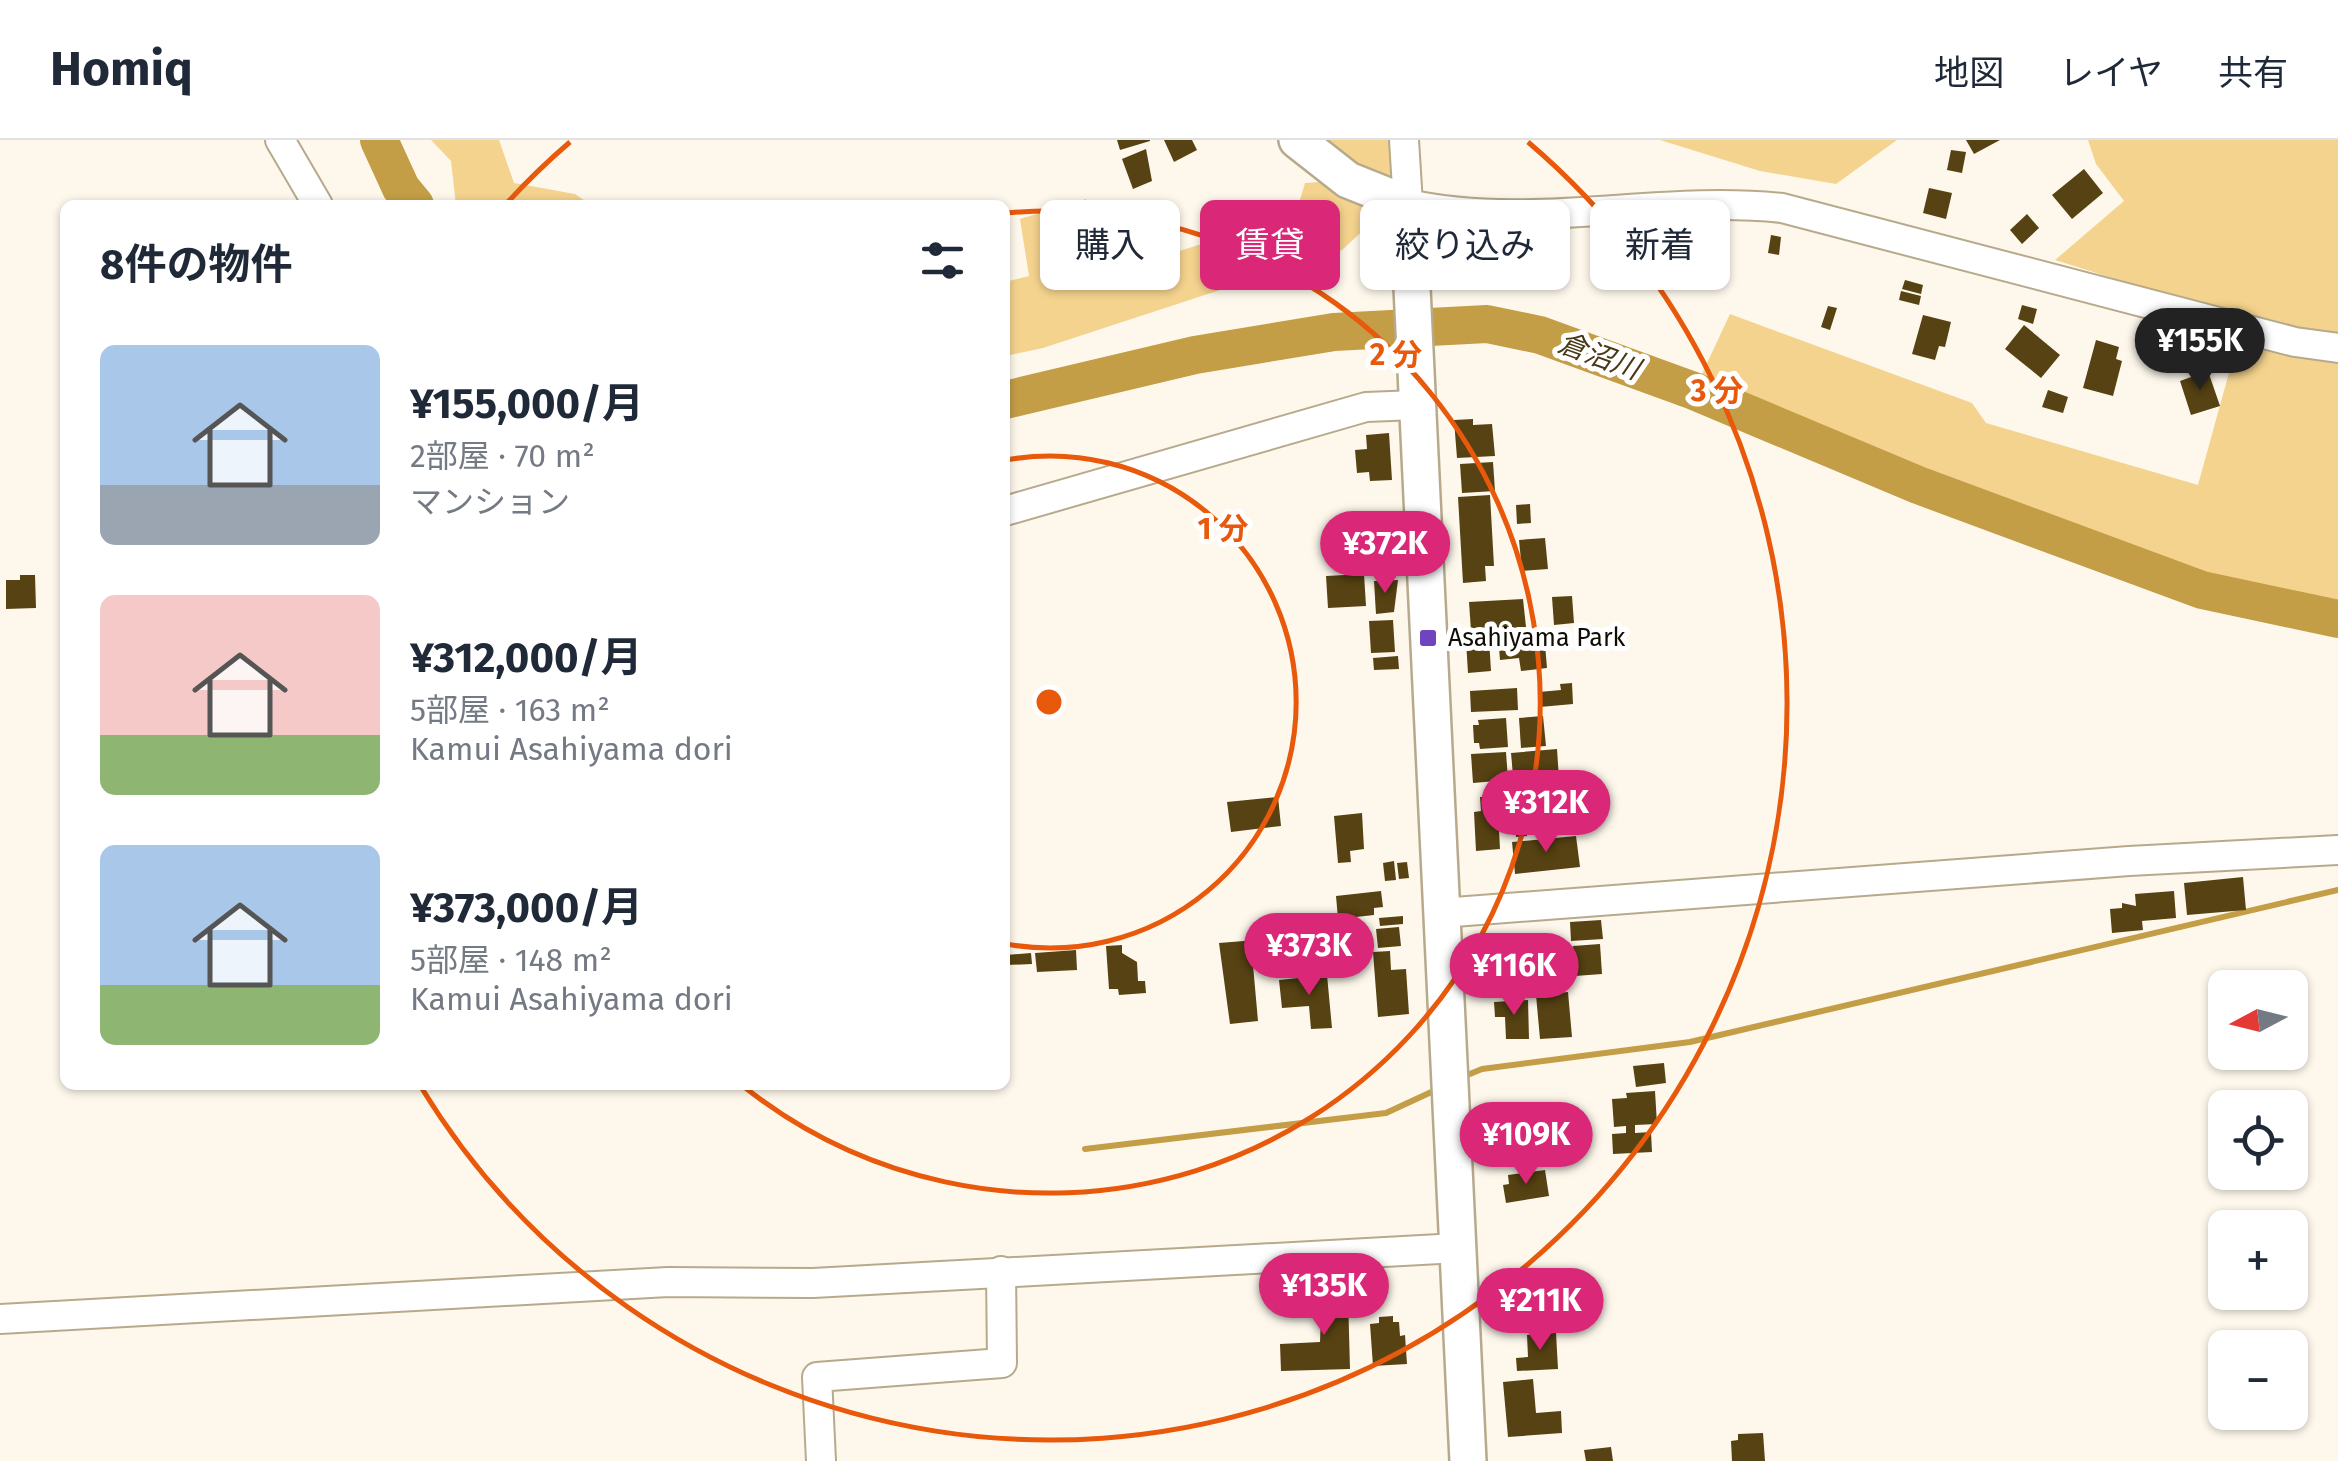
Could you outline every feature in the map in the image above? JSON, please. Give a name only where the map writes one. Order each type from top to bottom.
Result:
[{"type":"main road","points":[[1297,140],[1348,180],[1398,200]]},
{"type":"main road","points":[[1411,290],[1468,1461]]},
{"type":"street","points":[[280,140],[315,200]]},
{"type":"street","points":[[1404,140],[1408,200]]},
{"type":"street","points":[[1570,214],[1734,203],[1782,208],[2295,342],[2338,348]]},
{"type":"street","points":[[1010,510],[1366,408],[1416,389]]},
{"type":"street","points":[[1441,913],[2130,861],[2338,850]]},
{"type":"street","points":[[0,1319],[668,1282],[814,1283],[1458,1248]]},
{"type":"street","points":[[821,1461],[818,1377],[1002,1363],[1001,1271]]},
{"type":"shaded area","points":[[431,140],[499,140],[514,183],[575,194],[584,200],[455,200],[451,161]]},
{"type":"shaded area","points":[[1305,140],[1404,140],[1396,200],[1360,200],[1360,233],[1342,250],[1340,200],[1300,200],[1305,183],[1347,180]]},
{"type":"shaded area","points":[[1660,140],[1897,140],[1836,184],[1760,171]]},
{"type":"shaded area","points":[[2088,140],[2338,140],[2338,619],[2202,590],[1918,485],[1694,391],[1730,314],[1972,403],[1986,423],[2198,485],[2235,351],[2227,314],[2055,260],[2124,201],[2096,164]]},
{"type":"shaded area","points":[[1040,213],[1040,290],[1180,290],[1180,251],[1200,244],[1200,290],[1220,290],[1043,348],[1010,355],[1010,281],[1029,276],[1020,219]]},
{"type":"building","points":[[1117,140],[1150,140],[1150,141],[1120,150]]},
{"type":"building","points":[[1164,140],[1192,140],[1197,150],[1174,162]]},
{"type":"building","points":[[1966,140],[2000,140],[1974,154]]},
{"type":"building","points":[[1146,149],[1152,181],[1133,189],[1122,159]]},
{"type":"building","points":[[1951,150],[1966,152],[1962,173],[1947,170]]},
{"type":"building","points":[[2084,169],[2103,193],[2072,219],[2052,195]]},
{"type":"building","points":[[1929,188],[1952,193],[1946,219],[1923,213]]},
{"type":"building","points":[[2027,214],[2039,228],[2022,244],[2010,230]]},
{"type":"building","points":[[1771,235],[1781,237],[1779,255],[1768,253]]},
{"type":"building","points":[[1905,280],[1923,285],[1921,294],[1902,289]]},
{"type":"building","points":[[1901,291],[1921,296],[1919,305],[1899,300]]},
{"type":"building","points":[[2022,305],[2037,309],[2033,324],[2018,319]]},
{"type":"building","points":[[1828,306],[1837,308],[1830,330],[1821,327]]},
{"type":"building","points":[[1923,315],[1951,322],[1945,347],[1939,346],[1935,360],[1912,354]]},
{"type":"building","points":[[2024,325],[2060,355],[2041,378],[2005,349]]},
{"type":"building","points":[[2155,336],[2173,342],[2164,370],[2146,365]]},
{"type":"building","points":[[2096,340],[2119,347],[2116,359],[2122,361],[2113,396],[2083,388]]},
{"type":"building","points":[[2208,371],[2220,406],[2191,415],[2180,381]]},
{"type":"building","points":[[2048,390],[2068,397],[2063,413],[2042,407]]},
{"type":"building","points":[[1473,419],[1473,425],[1492,424],[1495,456],[1457,458],[1454,420]]},
{"type":"building","points":[[1389,433],[1392,480],[1370,481],[1369,472],[1357,473],[1355,450],[1367,449],[1366,435]]},
{"type":"building","points":[[1493,462],[1495,491],[1462,493],[1460,464]]},
{"type":"building","points":[[1490,495],[1494,566],[1485,566],[1486,581],[1463,583],[1458,497]]},
{"type":"building","points":[[1530,504],[1531,523],[1517,524],[1516,505]]},
{"type":"building","points":[[1545,538],[1548,569],[1522,571],[1519,540]]},
{"type":"building","points":[[1364,574],[1366,606],[1328,608],[1326,576]]},
{"type":"building","points":[[20,575],[35,575],[36,608],[6,609],[6,580],[20,580]]},
{"type":"building","points":[[1398,580],[1394,612],[1376,614],[1374,581]]},
{"type":"building","points":[[1572,596],[1574,623],[1554,625],[1552,597]]},
{"type":"building","points":[[1523,599],[1526,627],[1471,631],[1469,602]]},
{"type":"building","points":[[1393,620],[1395,652],[1371,653],[1369,621]]},
{"type":"building","points":[[1544,632],[1547,668],[1521,671],[1519,658],[1500,660],[1498,636]]},
{"type":"building","points":[[1489,639],[1491,671],[1468,673],[1466,641]]},
{"type":"building","points":[[1398,656],[1399,669],[1374,670],[1373,658]]},
{"type":"building","points":[[1572,683],[1573,704],[1540,707],[1539,692],[1561,690],[1560,684]]},
{"type":"building","points":[[1517,688],[1518,710],[1471,712],[1470,691]]},
{"type":"building","points":[[1543,716],[1546,746],[1521,748],[1519,718]]},
{"type":"building","points":[[1506,718],[1508,747],[1480,749],[1479,743],[1474,743],[1473,725],[1479,725],[1478,720]]},
{"type":"building","points":[[1557,749],[1559,779],[1594,776],[1601,806],[1559,809],[1558,795],[1547,796],[1546,784],[1514,787],[1511,753]]},
{"type":"building","points":[[1506,752],[1508,780],[1473,783],[1471,754]]},
{"type":"building","points":[[1510,795],[1511,810],[1498,811],[1500,849],[1476,851],[1474,812],[1481,811],[1480,797]]},
{"type":"building","points":[[1278,797],[1281,826],[1231,832],[1227,802]]},
{"type":"building","points":[[1362,813],[1364,849],[1350,851],[1351,862],[1338,863],[1334,816]]},
{"type":"building","points":[[1525,819],[1527,836],[1516,837],[1515,820]]},
{"type":"building","points":[[1576,836],[1580,867],[1515,874],[1512,842]]},
{"type":"building","points":[[1394,861],[1396,880],[1385,881],[1383,863]]},
{"type":"building","points":[[1407,862],[1409,878],[1399,879],[1397,863]]},
{"type":"building","points":[[2243,877],[2246,910],[2187,915],[2184,883]]},
{"type":"building","points":[[1381,891],[1383,907],[1374,908],[1374,915],[1338,919],[1336,896]]},
{"type":"building","points":[[2174,891],[2176,918],[2142,921],[2143,930],[2112,933],[2110,909],[2122,908],[2122,903],[2136,906],[2135,894]]},
{"type":"building","points":[[1403,916],[1403,924],[1380,926],[1379,918]]},
{"type":"building","points":[[1601,920],[1603,939],[1571,941],[1570,922]]},
{"type":"building","points":[[1399,927],[1401,946],[1378,948],[1376,929]]},
{"type":"building","points":[[1348,929],[1350,967],[1334,968],[1331,930]]},
{"type":"building","points":[[1256,940],[1258,964],[1253,965],[1258,1021],[1230,1024],[1219,943]]},
{"type":"building","points":[[1600,944],[1602,974],[1575,976],[1573,946]]},
{"type":"building","points":[[1122,945],[1122,953],[1137,962],[1138,981],[1145,981],[1146,993],[1119,995],[1118,989],[1109,989],[1106,946]]},
{"type":"building","points":[[1076,950],[1077,970],[1037,972],[1035,953]]},
{"type":"building","points":[[1390,951],[1391,970],[1406,969],[1409,1014],[1378,1017],[1373,952]]},
{"type":"building","points":[[1031,953],[1032,964],[1010,965],[1010,955]]},
{"type":"building","points":[[1525,962],[1527,995],[1489,997],[1488,964]]},
{"type":"building","points":[[1327,975],[1332,1028],[1311,1029],[1309,1006],[1282,1008],[1279,980]]},
{"type":"building","points":[[1568,992],[1572,1037],[1540,1039],[1536,995]]},
{"type":"building","points":[[1528,1000],[1529,1039],[1506,1039],[1505,1017],[1495,1017],[1494,1002]]},
{"type":"building","points":[[1664,1063],[1666,1083],[1636,1087],[1633,1066]]},
{"type":"building","points":[[1655,1091],[1657,1124],[1635,1125],[1635,1133],[1651,1132],[1652,1152],[1613,1154],[1612,1134],[1626,1133],[1626,1126],[1614,1127],[1612,1099],[1627,1098],[1626,1093]]},
{"type":"building","points":[[1578,1107],[1578,1145],[1561,1147],[1560,1137],[1552,1139],[1548,1111]]},
{"type":"building","points":[[1525,1119],[1526,1135],[1493,1138],[1492,1122]]},
{"type":"building","points":[[1545,1170],[1549,1196],[1506,1203],[1503,1185],[1509,1184],[1508,1175]]},
{"type":"building","points":[[1527,1269],[1529,1289],[1498,1292],[1496,1272]]},
{"type":"building","points":[[1343,1284],[1344,1296],[1348,1296],[1350,1369],[1281,1371],[1280,1344],[1320,1342],[1322,1285]]},
{"type":"building","points":[[1524,1296],[1526,1328],[1502,1330],[1499,1298]]},
{"type":"building","points":[[1393,1316],[1393,1322],[1399,1322],[1400,1336],[1405,1335],[1407,1364],[1373,1366],[1370,1324],[1379,1323],[1379,1317]]},
{"type":"building","points":[[1556,1333],[1558,1369],[1517,1371],[1516,1358],[1528,1357],[1527,1335]]},
{"type":"building","points":[[1533,1379],[1536,1413],[1561,1411],[1562,1433],[1508,1437],[1503,1382]]},
{"type":"building","points":[[1763,1433],[1765,1461],[1732,1461],[1731,1441],[1738,1440],[1738,1434]]},
{"type":"building","points":[[1611,1447],[1613,1461],[1586,1461],[1584,1450]]},
{"type":"waterway","name":"倉沼川","points":[[379,140],[401,188],[411,200]]},
{"type":"waterway","name":"倉沼川","points":[[1010,399],[1195,355],[1334,332],[1487,324],[1540,335],[1694,391],[1918,485],[2202,590],[2338,619]]},
{"type":"waterway","points":[[1460,1078],[1482,1069],[1690,1042],[2338,890]]},
{"type":"waterway","points":[[1085,1149],[1386,1113],[1440,1088]]},
{"type":"place","name":"Asahiyama Park","points":[[1428,638]]}]
